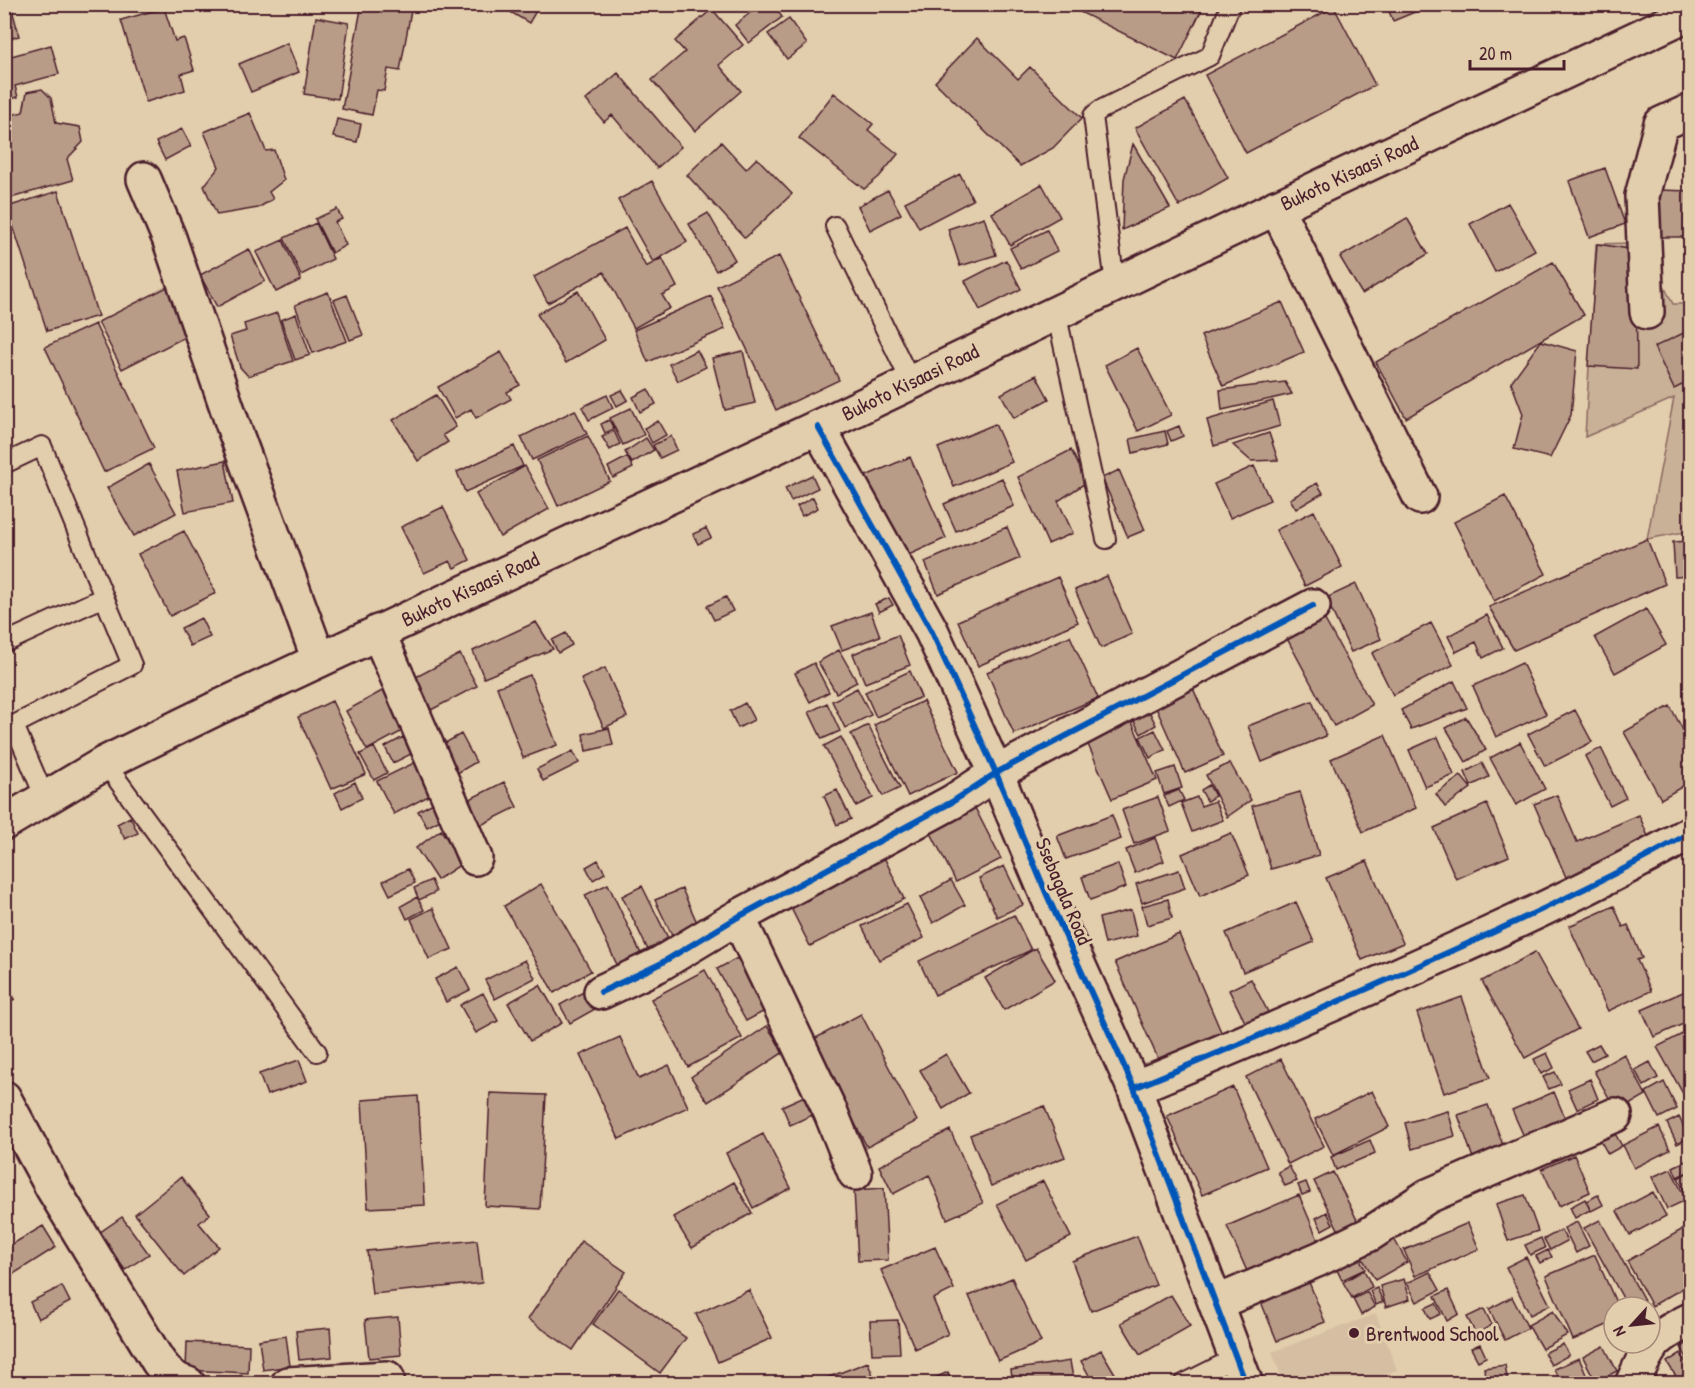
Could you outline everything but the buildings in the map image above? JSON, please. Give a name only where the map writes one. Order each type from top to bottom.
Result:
[{"type":"street","name":"Bukoto Kisaasi Road","points":[[4,823],[105,763],[319,660],[818,427],[1276,207],[1690,13]]},
{"type":"street","points":[[1647,312],[1642,196],[1661,124],[1690,111]]},
{"type":"street","points":[[144,179],[169,238],[235,430],[319,660]]},
{"type":"street","points":[[1276,207],[1420,497]]},
{"type":"street","name":"Ssebagala Road","points":[[818,427],[932,632],[996,772],[1047,895],[1134,1088],[1242,1370]]},
{"type":"street","points":[[601,992],[658,965],[738,916],[952,802],[996,772],[1313,606]]},
{"type":"street","points":[[378,632],[475,858]]},
{"type":"street","points":[[1134,1088],[1249,1041],[1545,909],[1645,859],[1690,833]]},
{"type":"street","points":[[738,916],[831,1113],[855,1173]]},
{"type":"street","points":[[4,1098],[52,1187],[158,1361],[169,1376],[179,1382],[188,1383]]},
{"type":"street","points":[[1216,1303],[1319,1259],[1370,1234],[1428,1196],[1615,1116]]},
{"type":"street","points":[[1632,1383],[1645,1354],[1654,1341],[1664,1333],[1690,1320]]},
{"type":"street","points":[[288,1383],[387,1378]]},
{"type":"lane","points":[[1115,284],[1093,116],[1210,56],[1231,4]]},
{"type":"lane","points":[[835,226],[911,382]]},
{"type":"lane","points":[[1056,312],[1106,539]]},
{"type":"lane","points":[[4,464],[42,446],[132,665],[9,728],[45,798]]},
{"type":"lane","points":[[4,643],[104,597]]},
{"type":"lane","points":[[105,763],[317,1052]]},
{"type":"lane","points":[[1183,1383],[1242,1370]]},
{"type":"shaded area","points":[[1632,243],[1644,246],[1673,304],[1690,304],[1690,531],[1647,539],[1674,398],[1585,437],[1596,244]]},
{"type":"shaded area","name":"Brentwood School","points":[[1376,1314],[1397,1370],[1359,1383],[1284,1383],[1272,1352]]},
{"type":"cycle path","points":[[818,427],[932,632],[996,773],[1047,895],[1134,1088],[1246,1384]]},
{"type":"cycle path","points":[[601,992],[658,965],[738,917],[952,802],[996,773],[1313,606]]},
{"type":"cycle path","points":[[1134,1088],[1324,1008],[1502,928],[1690,833]]},
{"type":"place","name":"Brentwood School","points":[[1354,1333]]}]
